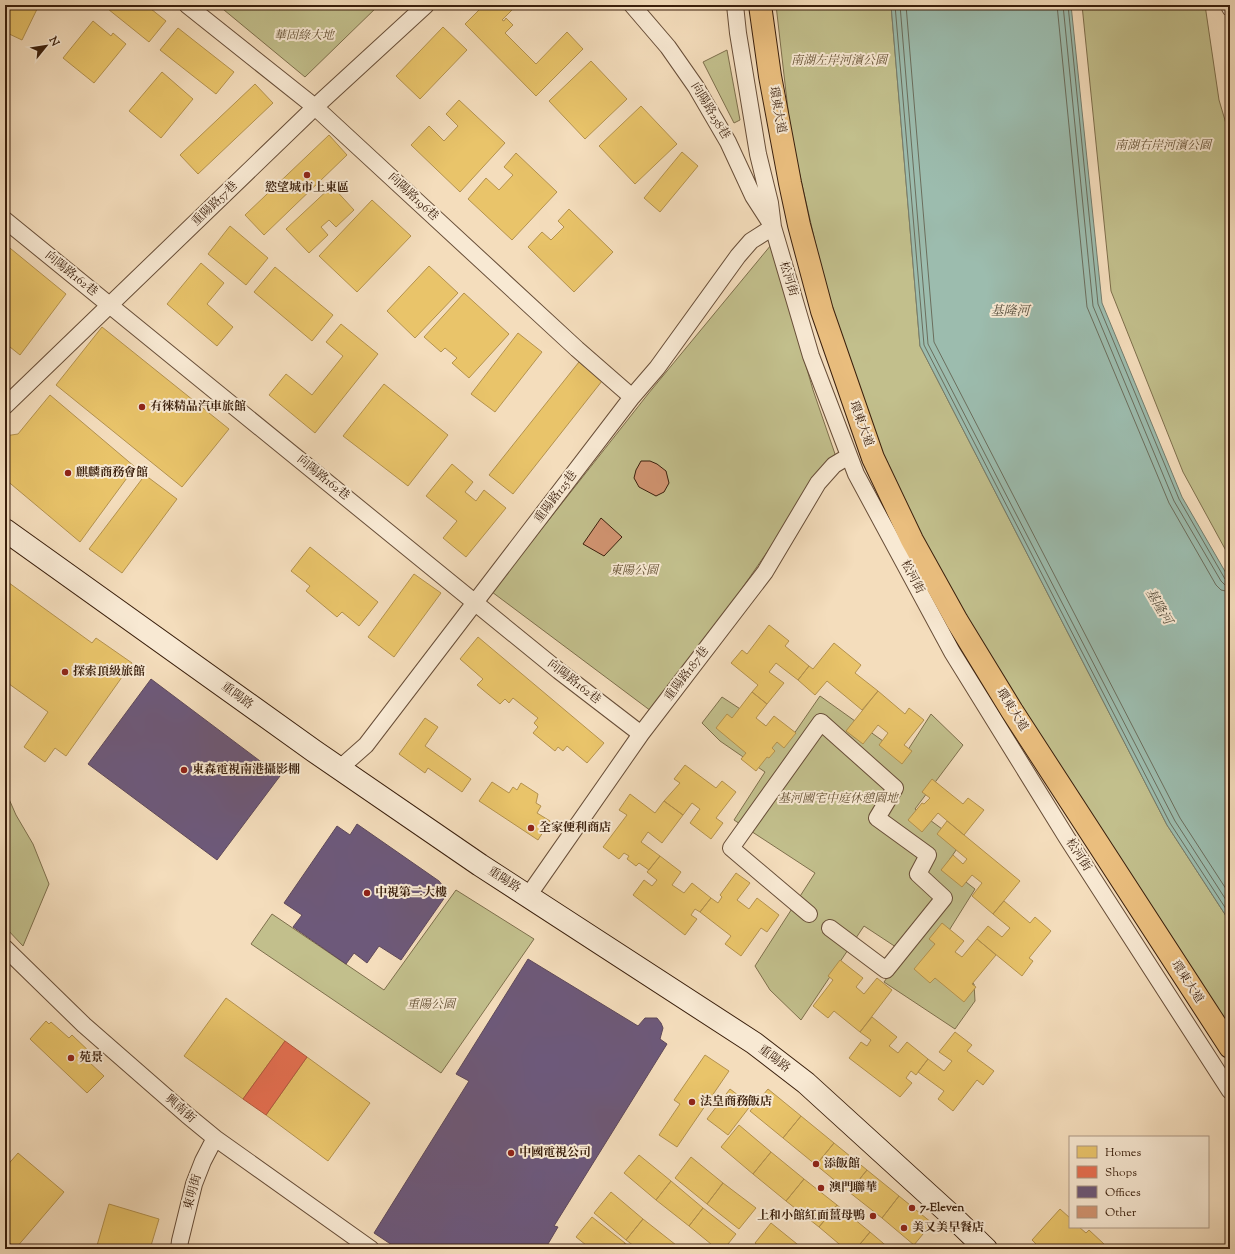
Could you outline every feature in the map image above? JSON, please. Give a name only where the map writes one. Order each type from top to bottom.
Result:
[{"type":"highway","name":"環東大道","points":[[761,5],[770,76],[799,225],[822,311],[874,458],[912,540],[957,621],[1012,711],[1230,1046]]},
{"type":"street","name":"向陽路196巷","points":[[187,5],[315,107],[577,349],[632,397]]},
{"type":"street","name":"重陽路57巷","points":[[5,406],[315,107],[426,5]]},
{"type":"street","name":"向陽路258巷","points":[[632,5],[668,47],[696,87],[728,142],[753,196],[773,228]]},
{"type":"street","name":"松河街","points":[[735,5],[755,139],[770,203],[773,228],[811,356],[856,474],[952,652],[1067,838],[1230,1091]]},
{"type":"street","name":"向陽路162巷","points":[[5,220],[560,671],[641,734]]},
{"type":"street","name":"重陽路125巷","points":[[340,768],[366,745],[632,397],[657,368],[738,256],[752,240],[773,228]]},
{"type":"street","name":"重陽路187巷","points":[[528,896],[641,734],[765,572],[818,483],[834,466],[849,456]]},
{"type":"street","name":"重陽路","points":[[5,530],[314,751],[480,865],[754,1043],[806,1083],[952,1216],[986,1249]]},
{"type":"street","points":[[809,914],[731,848],[821,722],[895,788],[877,818],[928,855],[918,874],[944,898],[886,970],[830,928]]},
{"type":"street","name":"興南街","points":[[5,948],[84,1024],[186,1115],[215,1138],[371,1249]]},
{"type":"street","name":"東明街","points":[[180,1249],[180,1241],[194,1184],[203,1161],[215,1138]]},
{"type":"green space","name":"華固綠大地","points":[[218,5],[379,5],[305,77]]},
{"type":"green space","name":"南湖左岸河濱公園","points":[[776,5],[891,5],[920,346],[1167,825],[1230,922],[1230,1043],[980,650],[876,445],[824,281],[791,136]]},
{"type":"green space","name":"南湖右岸河濱公園","points":[[1082,5],[1205,5],[1219,100],[1230,137],[1230,558],[1183,472],[1111,291]]},
{"type":"green space","points":[[727,50],[740,120],[734,123],[703,62]]},
{"type":"green space","name":"東陽公園","points":[[771,245],[813,390],[835,454],[655,714],[492,592],[648,394]]},
{"type":"green space","name":"基河國宅中庭休憩園地","points":[[820,696],[904,756],[931,714],[963,745],[915,809],[961,843],[945,866],[975,889],[933,956],[974,984],[975,1001],[955,1029],[884,982],[905,953],[864,926],[801,1020],[770,990],[755,966],[815,873],[734,820],[765,772],[720,741],[702,723],[722,697],[789,741]]},
{"type":"green space","points":[[5,790],[16,815],[33,844],[49,884],[23,946],[5,927]]},
{"type":"green space","name":"重陽公園","points":[[456,890],[534,939],[441,1073],[251,944],[272,914],[384,990]]},
{"type":"water","name":"基隆河","points":[[891,5],[1071,5],[1102,303],[1182,497],[1230,580],[1230,922],[1167,825],[920,346]]},
{"type":"building: Homes","points":[[8,5],[39,5],[22,40],[5,32],[5,12]]},
{"type":"building: Homes","points":[[103,5],[146,5],[166,21],[149,42]]},
{"type":"building: Homes","points":[[484,5],[517,5],[502,20],[504,21],[506,18],[513,25],[505,33],[536,64],[567,32],[583,49],[536,96],[465,24]]},
{"type":"building: Homes","points":[[93,21],[111,36],[113,33],[126,44],[94,83],[63,58]]},
{"type":"building: Homes","points":[[443,27],[467,50],[420,99],[396,76]]},
{"type":"building: Homes","points":[[178,28],[234,72],[216,94],[160,50]]},
{"type":"building: Homes","points":[[591,61],[627,99],[585,139],[549,101]]},
{"type":"building: Homes","points":[[162,72],[193,99],[161,138],[129,111]]},
{"type":"building: Homes","points":[[255,84],[273,103],[198,174],[180,155]]},
{"type":"building: Homes","points":[[459,100],[505,143],[460,192],[411,145],[429,126],[444,141],[458,126],[446,114]]},
{"type":"building: Homes","points":[[641,106],[677,144],[635,184],[599,146]]},
{"type":"building: Homes","name":"慾望城市上東區","points":[[329,135],[347,155],[264,235],[245,215]]},
{"type":"building: Homes","points":[[682,152],[698,166],[660,212],[644,198]]},
{"type":"building: Homes","points":[[516,153],[557,192],[512,240],[468,199],[486,178],[499,190],[513,175],[504,167]]},
{"type":"building: Homes","points":[[332,186],[354,210],[336,227],[329,220],[321,227],[328,235],[309,253],[286,229]]},
{"type":"building: Homes","points":[[372,200],[411,236],[357,292],[319,256]]},
{"type":"building: Homes","points":[[569,209],[613,252],[574,292],[528,247],[542,232],[551,240],[564,227],[558,221]]},
{"type":"building: Homes","points":[[230,226],[268,258],[246,285],[208,254]]},
{"type":"building: Homes","points":[[5,244],[66,294],[20,355],[5,343]]},
{"type":"building: Homes","points":[[201,263],[224,283],[207,304],[233,327],[217,346],[167,304]]},
{"type":"building: Homes","points":[[429,266],[458,293],[415,338],[387,311]]},
{"type":"building: Homes","points":[[275,267],[333,315],[312,341],[254,292]]},
{"type":"building: Homes","points":[[464,293],[509,334],[469,378],[452,363],[457,358],[445,348],[441,352],[424,337]]},
{"type":"building: Homes","points":[[341,324],[378,354],[315,433],[269,395],[286,374],[312,395],[343,356],[326,342]]},
{"type":"building: Homes","name":"有徠精品汽車旅館","points":[[102,327],[229,429],[182,487],[56,385]]},
{"type":"building: Homes","points":[[518,333],[542,352],[495,412],[471,394]]},
{"type":"building: Homes","points":[[579,362],[602,381],[513,494],[489,475]]},
{"type":"building: Homes","points":[[384,384],[448,435],[408,486],[343,436]]},
{"type":"building: Homes","name":"麒麟商務會館","points":[[50,395],[135,467],[80,542],[5,479],[5,436],[18,434]]},
{"type":"building: Homes","points":[[452,464],[473,482],[465,492],[476,501],[484,490],[506,508],[466,557],[443,538],[457,521],[426,496]]},
{"type":"building: Homes","points":[[145,475],[177,499],[122,573],[89,549]]},
{"type":"building: Homes","points":[[310,547],[378,602],[359,626],[342,612],[337,617],[306,591],[310,586],[291,571]]},
{"type":"building: Homes","points":[[414,574],[441,593],[394,657],[368,637]]},
{"type":"building: Homes","name":"探索頂級旅館","points":[[5,580],[92,643],[96,638],[132,663],[66,756],[55,748],[45,762],[24,747],[48,712],[5,681]]},
{"type":"building: Homes","points":[[769,625],[789,641],[785,646],[809,666],[798,680],[776,663],[769,672],[784,683],[767,704],[752,692],[758,685],[731,663],[742,650],[747,654]]},
{"type":"building: Homes","points":[[478,637],[604,743],[587,763],[567,746],[563,751],[558,747],[555,751],[533,733],[538,727],[534,723],[538,718],[513,698],[509,703],[505,699],[500,704],[477,685],[483,679],[460,659]]},
{"type":"building: Homes","points":[[834,643],[861,665],[855,673],[878,691],[862,710],[827,681],[815,695],[798,680],[809,666],[813,669]]},
{"type":"building: Homes","points":[[878,691],[905,714],[909,708],[924,720],[904,745],[912,751],[902,764],[879,745],[888,733],[878,725],[863,744],[846,731]]},
{"type":"building: Homes","points":[[752,692],[767,704],[756,718],[766,726],[774,716],[796,733],[784,748],[777,742],[772,748],[775,751],[769,758],[767,757],[756,771],[741,759],[746,753],[716,728],[727,714],[732,718]]},
{"type":"building: Homes","points":[[425,718],[438,727],[425,746],[471,779],[462,792],[428,768],[425,773],[399,754]]},
{"type":"building: Homes","points":[[685,765],[716,788],[722,781],[736,792],[716,818],[723,823],[711,839],[690,823],[700,809],[692,803],[683,815],[664,801],[680,783],[674,779]]},
{"type":"building: Homes","points":[[932,779],[963,804],[968,798],[984,810],[964,835],[938,813],[922,832],[908,820],[922,803],[924,804],[930,798],[922,792]]},
{"type":"building: Homes","points":[[492,782],[509,793],[513,787],[517,790],[521,783],[538,794],[536,803],[541,806],[537,813],[550,821],[538,840],[479,801]]},
{"type":"building: Homes","points":[[630,794],[655,813],[664,801],[683,815],[662,843],[648,832],[641,842],[660,856],[649,870],[639,863],[636,866],[627,859],[629,856],[624,853],[619,859],[603,847],[627,815],[619,810]]},
{"type":"building: Homes","points":[[947,821],[1020,881],[993,914],[972,896],[982,883],[972,875],[962,887],[941,870],[953,855],[963,864],[967,859],[937,834]]},
{"type":"building: Homes","points":[[660,856],[681,872],[672,885],[684,893],[692,883],[711,898],[700,912],[695,909],[691,915],[697,919],[685,935],[633,895],[644,880],[652,886],[657,880],[647,872]]},
{"type":"building: Homes","points":[[736,873],[750,883],[737,900],[749,909],[757,898],[779,915],[767,932],[761,928],[741,956],[725,944],[731,936],[700,912],[711,898],[718,903],[722,897],[720,895]]},
{"type":"building: Homes","points":[[1004,901],[1030,923],[1035,917],[1051,931],[1029,958],[1033,961],[1022,976],[977,939],[988,926],[1002,937],[1010,928],[993,914]]},
{"type":"building: Homes","points":[[942,923],[964,941],[955,952],[962,957],[977,939],[996,955],[972,984],[976,987],[964,1002],[935,978],[930,983],[914,969],[935,944],[929,939]]},
{"type":"building: Homes","points":[[840,960],[863,978],[856,987],[864,994],[877,978],[892,990],[860,1032],[834,1011],[828,1018],[813,1006],[833,980],[828,976]]},
{"type":"building: Homes","points":[[226,998],[285,1041],[243,1099],[184,1056]]},
{"type":"building: Homes","points":[[872,1017],[897,1037],[889,1046],[898,1053],[907,1042],[928,1059],[916,1075],[911,1071],[906,1078],[912,1083],[900,1097],[849,1058],[861,1042],[867,1046],[871,1040],[860,1032]]},
{"type":"building: Homes","name":"苑景","points":[[46,1021],[49,1024],[51,1022],[69,1038],[72,1035],[93,1055],[88,1061],[104,1076],[87,1093],[30,1039]]},
{"type":"building: Homes","points":[[955,1032],[972,1045],[967,1051],[994,1071],[983,1085],[977,1080],[953,1111],[938,1099],[944,1091],[918,1072],[928,1059],[944,1071],[952,1061],[939,1052]]},
{"type":"building: Homes","name":"法皇商務飯店","points":[[705,1055],[729,1071],[677,1147],[659,1135],[680,1104],[674,1100]]},
{"type":"building: Homes","points":[[307,1057],[370,1103],[328,1161],[266,1115]]},
{"type":"building: Homes","points":[[730,1089],[751,1105],[728,1135],[707,1119]]},
{"type":"building: Homes","points":[[768,1089],[801,1116],[783,1138],[750,1111]]},
{"type":"building: Homes","points":[[801,1116],[834,1143],[816,1165],[783,1138]]},
{"type":"building: Homes","points":[[739,1125],[771,1152],[753,1174],[721,1147]]},
{"type":"building: Homes","points":[[834,1143],[867,1170],[849,1192],[816,1165]]},
{"type":"building: Homes","points":[[771,1152],[804,1179],[786,1201],[753,1174]]},
{"type":"building: Homes","points":[[18,1153],[64,1192],[16,1248],[5,1239],[5,1168]]},
{"type":"building: Homes","points":[[639,1155],[671,1181],[656,1200],[624,1173]]},
{"type":"building: Homes","points":[[691,1157],[723,1183],[707,1204],[675,1178]]},
{"type":"building: Homes","points":[[867,1170],[899,1196],[882,1218],[849,1192]]},
{"type":"building: Homes","points":[[804,1179],[837,1205],[819,1227],[786,1201]]},
{"type":"building: Homes","points":[[671,1181],[703,1208],[689,1226],[656,1200]]},
{"type":"building: Homes","points":[[723,1183],[756,1208],[739,1229],[707,1204]]},
{"type":"building: Homes","points":[[611,1192],[643,1219],[626,1240],[594,1213]]},
{"type":"building: Homes","points":[[899,1196],[932,1223],[914,1245],[882,1218]]},
{"type":"building: Homes","points":[[109,1204],[159,1219],[150,1249],[96,1249]]},
{"type":"building: Homes","points":[[837,1205],[870,1232],[856,1249],[845,1249],[819,1227]]},
{"type":"building: Homes","points":[[703,1208],[736,1234],[724,1249],[717,1249],[689,1226]]},
{"type":"building: Homes","points":[[1060,1209],[1069,1217],[1069,1228],[1080,1228],[1086,1233],[1089,1230],[1104,1244],[1099,1249],[1041,1249],[1032,1240]]},
{"type":"building: Homes","points":[[592,1217],[625,1243],[620,1249],[591,1249],[576,1237]]},
{"type":"building: Homes","points":[[643,1219],[676,1245],[672,1249],[638,1249],[626,1240]]},
{"type":"building: Homes","points":[[771,1223],[802,1248],[762,1249],[755,1243]]},
{"type":"building: Homes","points":[[870,1232],[890,1249],[856,1249]]},
{"type":"building: Homes","points":[[625,1243],[632,1249],[620,1249]]},
{"type":"building: Shops","points":[[285,1041],[307,1057],[266,1115],[243,1099]]},
{"type":"building: Offices","name":"東森電視南港攝影棚","points":[[151,679],[280,776],[217,860],[88,764]]},
{"type":"building: Offices","name":"中視第二大樓","points":[[357,824],[439,881],[443,886],[445,897],[401,960],[379,946],[367,963],[354,953],[346,964],[293,927],[302,915],[284,903],[337,826],[350,835]]},
{"type":"building: Offices","name":"中國電視公司","points":[[528,959],[638,1026],[645,1018],[657,1018],[663,1028],[660,1039],[667,1044],[554,1226],[558,1227],[545,1249],[398,1249],[374,1233],[469,1081],[456,1074]]},
{"type":"building: Other","points":[[641,461],[650,461],[666,471],[669,483],[664,492],[656,496],[639,487],[634,478]]},
{"type":"building: Other","points":[[601,518],[622,537],[604,556],[583,544]]},
{"type":"place","name":"慾望城市上東區","points":[[307,175]]},
{"type":"place","name":"有徠精品汽車旅館","points":[[142,407]]},
{"type":"place","name":"麒麟商務會館","points":[[68,473]]},
{"type":"place","name":"探索頂級旅館","points":[[65,672]]},
{"type":"place","name":"東森電視南港攝影棚","points":[[184,770]]},
{"type":"place","name":"全家便利商店","points":[[531,828]]},
{"type":"place","name":"中視第二大樓","points":[[367,893]]},
{"type":"place","name":"苑景","points":[[71,1058]]},
{"type":"place","name":"法皇商務飯店","points":[[692,1102]]},
{"type":"place","name":"中國電視公司","points":[[511,1153]]},
{"type":"place","name":"添飯館","points":[[816,1164]]},
{"type":"place","name":"澳門聯華","points":[[821,1188]]},
{"type":"place","name":"7-Eleven","points":[[912,1208]]},
{"type":"place","name":"上和小館紅面薑母鴨","points":[[873,1216]]},
{"type":"place","name":"美又美早餐店","points":[[904,1228]]}]
